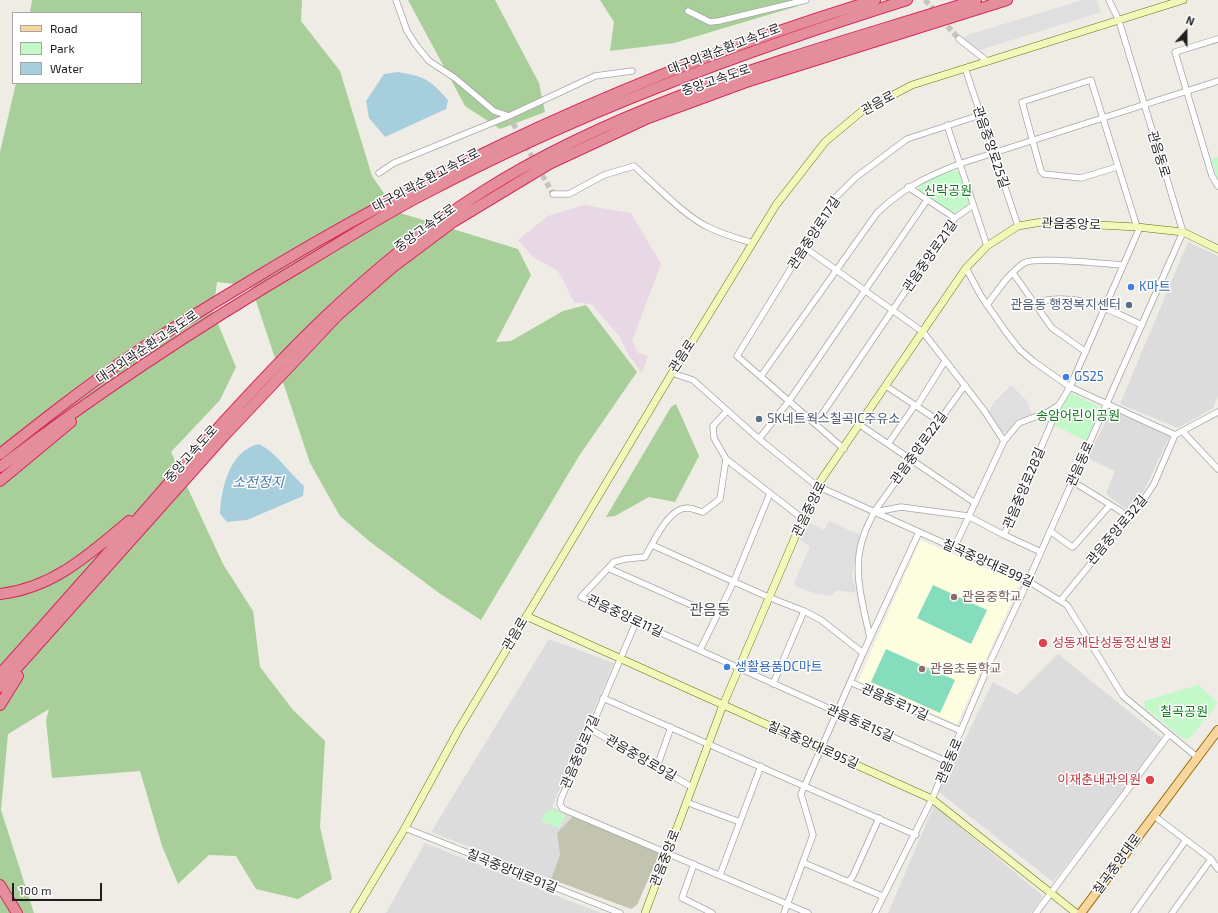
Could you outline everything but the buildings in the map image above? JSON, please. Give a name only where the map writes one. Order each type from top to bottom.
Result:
[{"type":"highway","name":"대구외곽순환고속도로","points":[[0,454],[119,364],[148,344],[336,229],[426,181],[595,101],[642,82],[736,46],[875,0]]},
{"type":"highway","name":"대구외곽순환고속도로","points":[[0,468],[152,358],[235,305],[424,194],[543,136],[676,81],[783,41],[907,0]]},
{"type":"highway","name":"중앙고속도로","points":[[0,674],[268,374],[332,309],[382,266],[434,225],[482,192],[547,155],[645,109],[744,74],[976,0]]},
{"type":"highway","name":"중앙고속도로","points":[[0,688],[224,436],[338,315],[393,267],[453,222],[549,164],[648,118],[746,82],[1007,0]]},
{"type":"highway","points":[[0,445],[82,386],[106,370],[119,364]]},
{"type":"highway","points":[[0,481],[38,451],[109,388]]},
{"type":"highway","points":[[0,594],[14,592],[44,583],[87,558],[159,495]]},
{"type":"highway","points":[[0,705],[10,686],[58,623]]},
{"type":"highway","points":[[0,886],[17,913]]},
{"type":"main road","name":"관음로","points":[[354,913],[405,828],[459,729],[672,373],[776,205],[825,142],[862,110],[912,85],[1183,0]]},
{"type":"main road","name":"관음중앙로","points":[[645,913],[723,705],[740,668],[768,597],[817,486],[844,449],[966,268],[987,246],[1018,226],[1042,222],[1138,227],[1183,232],[1218,249]]},
{"type":"main road","name":"칠곡중앙대로95길","points":[[526,616],[932,798],[1076,913]]},
{"type":"main road","name":"칠곡중앙대로","points":[[1081,913],[1153,815],[1217,733]]},
{"type":"street","points":[[396,0],[407,31],[429,61],[465,86],[494,111],[509,116]]},
{"type":"street","points":[[688,11],[710,22],[806,0]]},
{"type":"street","name":"관음동로","points":[[875,913],[882,896],[916,835],[990,662],[1107,406],[1183,232],[1119,21],[1109,0]]},
{"type":"street","points":[[959,38],[987,62]]},
{"type":"street","points":[[1218,39],[1175,52],[1212,176],[1218,186]]},
{"type":"street","name":"관음중앙로25길","points":[[965,68],[1018,226]]},
{"type":"street","points":[[380,173],[394,163],[416,153],[509,116],[595,76],[632,71]]},
{"type":"street","points":[[1117,167],[1081,178],[1044,174],[1041,171],[1022,102],[1091,80],[1117,167],[1138,227]]},
{"type":"street","points":[[761,376],[876,213],[908,187],[923,178],[959,164],[1144,106],[1218,81]]},
{"type":"street","name":"관음중앙로17길","points":[[844,449],[816,423],[737,356],[833,200],[855,178],[907,138],[980,115]]},
{"type":"street","points":[[947,125],[972,206],[987,246]]},
{"type":"street","points":[[553,194],[569,194],[604,175],[634,166],[677,204],[704,225],[731,237],[753,243]]},
{"type":"street","points":[[908,187],[955,218]]},
{"type":"street","points":[[759,440],[789,401],[927,200]]},
{"type":"street","name":"관음중앙로21길","points":[[893,310],[955,218],[972,206]]},
{"type":"street","name":"관음중앙로28길","points":[[874,512],[901,507],[968,516],[1004,535],[1059,405],[1070,387],[1086,352],[1138,227]]},
{"type":"street","points":[[804,247],[837,269],[923,332],[965,385],[1004,441]]},
{"type":"street","points":[[987,305],[1013,273],[1026,262],[1042,261],[1123,265]]},
{"type":"street","points":[[966,268],[987,305],[1020,350],[1070,387],[1107,406],[1175,435],[1218,412]]},
{"type":"street","points":[[1013,273],[1052,328],[1086,352]]},
{"type":"street","points":[[1034,303],[1052,298],[1088,301],[1142,325]]},
{"type":"street","points":[[816,423],[893,310]]},
{"type":"street","points":[[888,444],[916,406],[945,361]]},
{"type":"street","name":"칠곡중앙대로99길","points":[[672,373],[693,380],[759,440],[817,486],[1028,581],[1061,600],[1067,605],[1123,696],[1197,757]]},
{"type":"street","name":"관음중앙로22길","points":[[874,512],[910,459],[965,385]]},
{"type":"street","points":[[886,386],[939,421]]},
{"type":"street","points":[[954,548],[1004,441],[1019,423],[1048,412],[1059,405]]},
{"type":"street","points":[[727,411],[713,426],[714,438],[726,459],[803,519]]},
{"type":"street","name":"관음중앙로22길","points":[[860,425],[910,459]]},
{"type":"street","points":[[1183,432],[1218,469]]},
{"type":"street","name":"관음중앙로32길","points":[[1061,600],[1091,562],[1130,517],[1154,484],[1175,435]]},
{"type":"street","name":"관음중앙로11길","points":[[726,459],[720,499],[703,512],[687,508],[681,510],[668,519],[645,557],[625,559],[614,562],[581,597],[740,668]]},
{"type":"street","points":[[910,459],[974,503]]},
{"type":"street","points":[[1072,482],[1130,517]]},
{"type":"street","points":[[700,650],[734,582],[770,493]]},
{"type":"street","points":[[1050,531],[1072,547],[1110,505]]},
{"type":"street","points":[[870,638],[858,574],[860,548],[874,512]]},
{"type":"street","points":[[870,638],[919,532]]},
{"type":"street","points":[[1004,535],[1041,552]]},
{"type":"street","points":[[652,545],[768,597],[804,611],[821,620],[863,653]]},
{"type":"street","points":[[608,568],[716,616]]},
{"type":"street","points":[[773,684],[804,611]]},
{"type":"street","name":"관음중앙로7길","points":[[636,622],[590,729],[560,804],[563,809],[667,853]]},
{"type":"street","name":"관음동로17길","points":[[870,638],[850,682],[961,731]]},
{"type":"street","name":"관음동로15길","points":[[740,668],[836,713],[948,762]]},
{"type":"street","points":[[784,913],[804,863],[813,835],[801,794],[850,682]]},
{"type":"street","points":[[603,698],[916,835]]},
{"type":"street","points":[[656,767],[671,727]]},
{"type":"street","name":"관음중앙로9길","points":[[590,729],[692,787]]},
{"type":"street","points":[[1036,913],[1052,894],[1168,734]]},
{"type":"street","points":[[720,875],[761,766]]},
{"type":"street","points":[[686,802],[740,822]]},
{"type":"street","points":[[1153,815],[1211,858],[1218,869]]},
{"type":"street","points":[[849,881],[853,876],[879,818]]},
{"type":"street","name":"칠곡중앙대로91길","points":[[405,828],[620,913]]},
{"type":"street","points":[[1134,913],[1186,840]]},
{"type":"street","points":[[667,853],[808,913]]},
{"type":"street","points":[[1172,913],[1211,858]]},
{"type":"street","points":[[804,863],[882,896]]},
{"type":"street","points":[[694,864],[682,898],[712,913]]},
{"type":"shaded area","points":[[1083,0],[1096,0],[1101,12],[977,51],[963,39],[967,35]]},
{"type":"shaded area","points":[[584,205],[631,213],[661,264],[632,341],[638,353],[648,356],[642,373],[628,354],[620,337],[591,304],[574,302],[558,271],[533,257],[518,240],[548,216]]},
{"type":"shaded area","points":[[1188,242],[1218,256],[1218,396],[1213,408],[1178,428],[1120,404]]},
{"type":"shaded area","points":[[1011,385],[1026,400],[1032,414],[1016,420],[1007,432],[1002,432],[988,413],[994,402]]},
{"type":"shaded area","points":[[1112,409],[1171,433],[1133,514],[1106,494],[1115,471],[1087,458]]},
{"type":"shaded area","points":[[829,521],[860,535],[852,575],[856,593],[837,590],[832,596],[817,594],[797,587],[794,583],[810,546],[800,540],[808,522],[824,530]]},
{"type":"shaded area","points":[[920,540],[1020,583],[957,724],[858,682]]},
{"type":"shaded area","points":[[549,639],[614,663],[552,807],[573,816],[557,833],[560,855],[551,879],[431,832]]},
{"type":"shaded area","points":[[1058,654],[1163,739],[1053,882],[939,792],[993,682],[1017,695]]},
{"type":"shaded area","points":[[934,805],[1043,896],[1031,913],[888,913]]},
{"type":"shaded area","points":[[573,816],[654,849],[659,855],[637,905],[631,909],[551,879],[560,855],[557,833]]},
{"type":"shaded area","points":[[425,843],[547,892],[601,913],[386,913]]},
{"type":"green space","points":[[32,0],[302,0],[301,21],[340,71],[372,176],[397,212],[518,249],[531,275],[496,342],[511,341],[563,311],[586,305],[637,372],[579,456],[481,620],[439,593],[369,541],[340,516],[310,463],[251,286],[217,282],[213,312],[236,367],[220,400],[171,452],[223,564],[253,611],[260,667],[293,710],[325,741],[320,827],[332,879],[298,899],[256,889],[236,856],[209,855],[178,884],[162,846],[140,771],[52,778],[46,720],[49,709],[8,734],[1,810],[34,913],[0,913],[0,152],[16,84],[142,84],[142,12],[30,12]]},
{"type":"green space","points":[[408,0],[495,0],[539,83],[545,112],[500,129],[465,106]]},
{"type":"green space","points":[[600,0],[792,0],[798,6],[674,43],[610,51],[614,22]]},
{"type":"green space","points":[[1218,157],[1218,179],[1211,159]]},
{"type":"green space","name":"신락공원","points":[[953,170],[959,172],[969,200],[967,206],[952,214],[918,190],[919,183]]},
{"type":"green space","name":"송암어린이공원","points":[[1071,393],[1098,406],[1100,411],[1086,441],[1054,425],[1065,400]]},
{"type":"green space","points":[[676,404],[699,456],[675,502],[649,497],[615,516],[606,517],[671,407]]},
{"type":"green space","points":[[933,585],[987,610],[971,644],[917,618]]},
{"type":"green space","points":[[886,649],[955,680],[940,713],[871,682]]},
{"type":"green space","name":"칠곡공원","points":[[1199,685],[1218,703],[1190,738],[1184,739],[1145,708],[1144,701]]},
{"type":"green space","points":[[551,809],[566,815],[559,828],[541,821],[544,814]]},
{"type":"water","points":[[398,72],[426,80],[436,87],[448,100],[446,109],[385,137],[369,118],[366,101],[384,74]]},
{"type":"water","name":"소전정지","points":[[259,444],[272,453],[304,486],[303,496],[247,520],[227,522],[220,514],[222,493],[229,472],[234,462],[241,454],[249,448]]},
{"type":"tunnel","points":[[925,0],[937,13]]},
{"type":"tunnel","points":[[942,20],[959,39]]},
{"type":"tunnel","points":[[509,116],[553,194]]},
{"type":"place","name":"K마트","points":[[1131,287]]},
{"type":"place","name":"관음동 행정복지센터","points":[[1129,305]]},
{"type":"place","name":"GS25","points":[[1066,377]]},
{"type":"place","name":"SK네트웍스칠곡IC주유소","points":[[759,419]]},
{"type":"place","name":"관음중학교","points":[[954,597]]},
{"type":"place","name":"성동재단성동정신병원","points":[[1043,643]]},
{"type":"place","name":"생활용품DC마트","points":[[727,667]]},
{"type":"place","name":"관음초등학교","points":[[922,669]]},
{"type":"place","name":"이재춘내과의원","points":[[1150,780]]},
{"type":"district","name":"관음동","points":[[710,610]]}]
